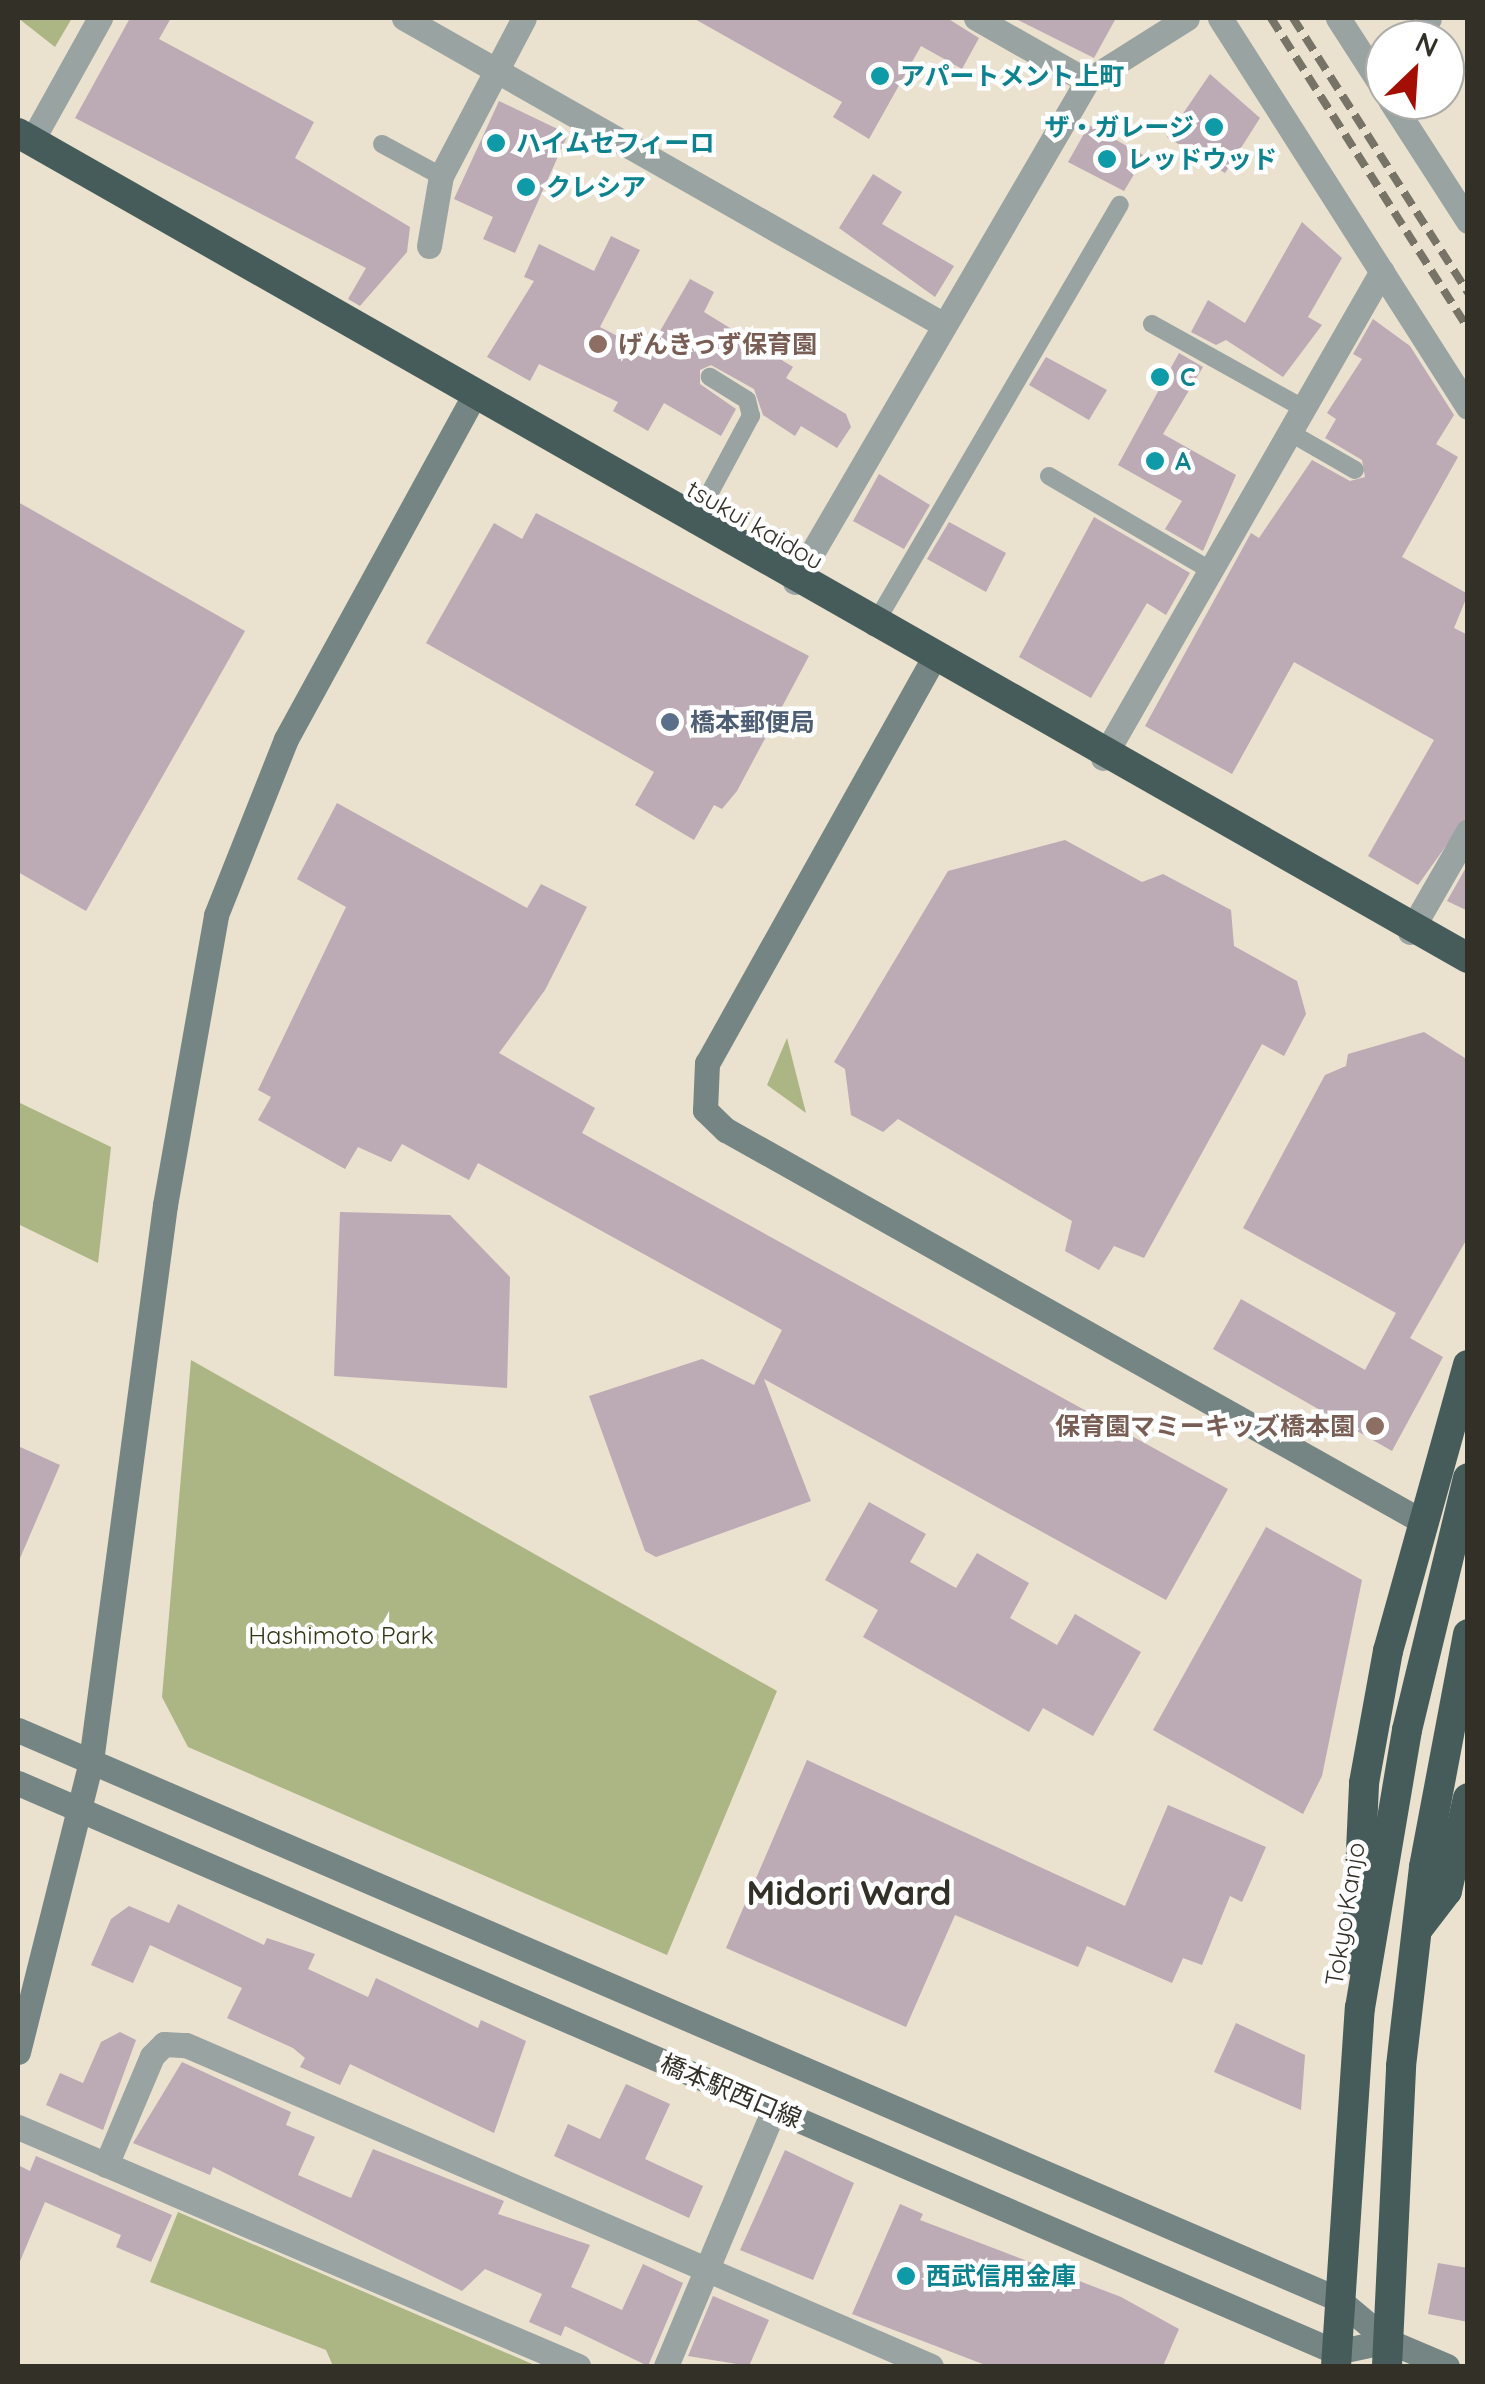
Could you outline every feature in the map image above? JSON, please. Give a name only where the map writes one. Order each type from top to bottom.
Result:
[{"type":"highway","name":"tsukui kaidou","points":[[24,138],[1102,758],[1410,932],[1468,958]]},
{"type":"highway","points":[[1360,2008],[1352,1912],[1364,1782],[1418,1519],[1468,1365]]},
{"type":"highway","name":"Tokyo Kanjo","points":[[1336,2360],[1360,2008],[1407,1730],[1468,1478]]},
{"type":"highway","points":[[1388,2354],[1401,2066],[1468,1634]]},
{"type":"highway","points":[[1420,1926],[1447,1891],[1468,1798]]},
{"type":"street","points":[[24,138],[100,18]]},
{"type":"street","points":[[404,18],[944,325]]},
{"type":"street","points":[[430,246],[441,176],[524,18]]},
{"type":"street","points":[[976,18],[1086,81]]},
{"type":"street","points":[[795,582],[1086,81],[1187,18]]},
{"type":"street","points":[[1220,18],[1468,407]]},
{"type":"street","points":[[1338,18],[1365,44]]},
{"type":"street","points":[[1403,120],[1468,221]]},
{"type":"street","points":[[1102,758],[1382,271]]},
{"type":"street","points":[[18,2052],[27,1986],[82,1810],[92,1761],[168,1188],[216,915],[286,738],[473,398]]},
{"type":"street","points":[[932,661],[707,1063],[705,1110],[726,1130],[1418,1519]]},
{"type":"street","points":[[1410,932],[1468,831]]},
{"type":"street","name":"橋本駅西口線","points":[[18,1730],[1338,2299],[1388,2354]]},
{"type":"street","name":"橋本駅西口線","points":[[18,1783],[774,2109],[1336,2360]]},
{"type":"street","points":[[106,2165],[152,2056],[173,2042],[931,2366]]},
{"type":"street","points":[[666,2366],[774,2109]]},
{"type":"street","points":[[18,2127],[578,2366]]},
{"type":"street","points":[[1336,2360],[1388,2354],[1447,2366]]},
{"type":"lane","points":[[382,144],[441,176]]},
{"type":"lane","points":[[873,627],[1120,205]]},
{"type":"lane","points":[[1152,324],[1303,408]]},
{"type":"lane","points":[[693,524],[751,416],[747,400],[710,377]]},
{"type":"lane","points":[[1289,432],[1356,470]]},
{"type":"lane","points":[[1049,476],[1210,570]]},
{"type":"green space","points":[[18,18],[72,18],[55,47]]},
{"type":"green space","points":[[787,1038],[806,1113],[767,1085]]},
{"type":"green space","points":[[18,1102],[111,1147],[98,1263],[18,1224]]},
{"type":"green space","name":"Hashimoto Park","points":[[191,1360],[777,1691],[667,1955],[188,1747],[162,1697]]},
{"type":"green space","points":[[178,2212],[537,2366],[333,2366],[326,2350],[150,2282]]},
{"type":"building","points":[[130,18],[171,18],[159,39],[314,122],[295,158],[410,227],[407,252],[360,306],[348,299],[366,268],[75,118]]},
{"type":"building","points":[[693,18],[947,18],[979,38],[962,69],[921,46],[869,139],[833,117],[842,102]]},
{"type":"building","points":[[1014,18],[1116,18],[1094,58]]},
{"type":"building","name":"ザ・ガレージ","points":[[1210,74],[1260,118],[1225,173],[1167,137]]},
{"type":"building","points":[[499,101],[568,134],[515,253],[483,239],[493,217],[454,199]]},
{"type":"building","name":"レッドウッド","points":[[1089,125],[1145,156],[1124,191],[1068,162]]},
{"type":"building","points":[[873,174],[902,192],[882,224],[954,266],[935,297],[839,228]]},
{"type":"building","points":[[1302,222],[1342,258],[1308,317],[1322,325],[1283,377],[1226,340],[1216,345],[1191,332],[1208,300],[1245,323]]},
{"type":"building","points":[[611,236],[640,250],[600,327],[648,352],[690,279],[714,292],[704,312],[793,367],[786,378],[846,414],[851,427],[837,448],[801,426],[795,436],[763,415],[754,389],[711,365],[700,370],[700,384],[736,409],[721,436],[664,403],[648,431],[613,411],[618,402],[539,364],[530,381],[487,357],[534,281],[524,277],[539,244],[594,271]]},
{"type":"building","points":[[1373,319],[1410,346],[1454,415],[1436,444],[1458,457],[1402,557],[1468,594],[1454,628],[1468,635],[1468,815],[1418,885],[1368,856],[1434,740],[1294,662],[1232,774],[1145,726],[1251,533],[1259,538],[1312,460],[1350,481],[1365,477],[1362,460],[1325,438],[1336,419],[1327,413],[1362,359],[1353,354]]},
{"type":"building","points":[[1179,353],[1203,367],[1163,434],[1236,475],[1203,551],[1165,529],[1182,501],[1118,465]]},
{"type":"building","points":[[1046,357],[1107,390],[1089,420],[1029,385]]},
{"type":"building","points":[[879,474],[930,505],[904,549],[853,521]]},
{"type":"building","points":[[18,502],[245,631],[86,911],[18,872]]},
{"type":"building","name":"橋本郵便局","points":[[536,513],[809,656],[737,791],[722,809],[714,805],[694,840],[635,805],[654,772],[426,643],[494,523],[522,539]]},
{"type":"building","points":[[1094,517],[1190,573],[1166,615],[1147,603],[1091,698],[1019,657]]},
{"type":"building","points":[[949,522],[1006,553],[986,592],[927,559]]},
{"type":"building","points":[[337,803],[527,908],[541,884],[587,907],[545,990],[499,1053],[595,1108],[582,1133],[1228,1489],[1166,1600],[764,1379],[811,1501],[656,1557],[645,1551],[589,1396],[702,1359],[754,1385],[782,1330],[478,1163],[469,1180],[402,1144],[391,1162],[358,1147],[345,1169],[258,1120],[271,1097],[258,1090],[346,907],[297,879]]},
{"type":"building","points":[[1065,840],[1142,882],[1163,874],[1231,910],[1234,946],[1297,981],[1306,1014],[1284,1056],[1262,1044],[1144,1258],[1114,1246],[1099,1270],[1065,1251],[1072,1221],[898,1119],[883,1132],[851,1115],[845,1069],[834,1062],[948,871]]},
{"type":"building","points":[[1468,864],[1468,911],[1447,901]]},
{"type":"building","points":[[1424,1032],[1468,1060],[1468,1237],[1410,1338],[1443,1357],[1392,1451],[1213,1349],[1241,1299],[1365,1370],[1396,1313],[1243,1228],[1325,1075],[1346,1066],[1348,1054]]},
{"type":"building","points":[[340,1212],[450,1215],[510,1277],[507,1388],[334,1376]]},
{"type":"building","points":[[18,1446],[60,1465],[18,1563]]},
{"type":"building","points":[[869,1502],[926,1534],[910,1562],[956,1588],[977,1553],[1029,1583],[1010,1618],[1057,1645],[1075,1614],[1141,1652],[1093,1736],[1043,1708],[1029,1732],[863,1637],[878,1610],[825,1580]]},
{"type":"building","points":[[1266,1527],[1362,1580],[1322,1776],[1303,1814],[1153,1730]]},
{"type":"building","points":[[807,1760],[1125,1906],[1168,1805],[1266,1847],[1242,1902],[1230,1896],[1202,1965],[1183,1958],[1172,1983],[1087,1946],[1078,1967],[955,1915],[906,2027],[726,1948]]},
{"type":"building","points":[[178,1904],[264,1945],[267,1938],[315,1954],[308,1969],[368,1997],[376,1978],[478,2028],[481,2020],[526,2041],[494,2133],[350,2064],[340,2085],[300,2067],[305,2058],[293,2048],[227,2018],[242,1988],[150,1945],[133,1983],[91,1965],[111,1919],[129,1906],[169,1923]]},
{"type":"building","points":[[1236,2023],[1305,2055],[1301,2110],[1214,2072]]},
{"type":"building","points":[[120,2032],[136,2040],[103,2130],[46,2105],[60,2073],[83,2083],[101,2042]]},
{"type":"building","points":[[182,2062],[291,2112],[286,2125],[315,2137],[298,2175],[351,2198],[373,2149],[504,2201],[498,2214],[590,2245],[571,2287],[622,2310],[643,2264],[683,2283],[648,2366],[565,2326],[561,2336],[529,2322],[542,2294],[485,2269],[462,2291],[213,2167],[210,2175],[133,2143]]},
{"type":"building","points":[[626,2084],[670,2104],[645,2159],[703,2186],[689,2218],[554,2156],[568,2124],[600,2139]]},
{"type":"building","points":[[785,2150],[854,2183],[813,2280],[740,2250]]},
{"type":"building","points":[[36,2156],[172,2215],[151,2262],[116,2247],[121,2235],[45,2202],[18,2266],[18,2165],[30,2171]]},
{"type":"building","points":[[900,2204],[923,2214],[920,2220],[1121,2297],[1179,2329],[1163,2366],[988,2366],[852,2314]]},
{"type":"building","points":[[1438,2263],[1468,2268],[1468,2322],[1428,2314]]},
{"type":"building","points":[[713,2296],[769,2320],[749,2366],[688,2356]]},
{"type":"railway","points":[[1271,18],[1468,328]]},
{"type":"railway","points":[[1293,18],[1468,293]]},
{"type":"place","name":"アパートメント上町","points":[[880,76]]},
{"type":"place","name":"ザ・ガレージ","points":[[1214,127]]},
{"type":"place","name":"ハイムセフィーロ","points":[[496,143]]},
{"type":"place","name":"レッドウッド","points":[[1107,159]]},
{"type":"place","name":"クレシア","points":[[526,187]]},
{"type":"place","name":"げんきっず保育園","points":[[598,344]]},
{"type":"place","name":"C","points":[[1160,377]]},
{"type":"place","name":"A","points":[[1155,461]]},
{"type":"place","name":"橋本郵便局","points":[[670,722]]},
{"type":"place","name":"保育園マミーキッズ橋本園","points":[[1375,1426]]},
{"type":"place","name":"西武信用金庫","points":[[906,2276]]},
{"type":"district","name":"Midori Ward","points":[[849,1892]]}]
